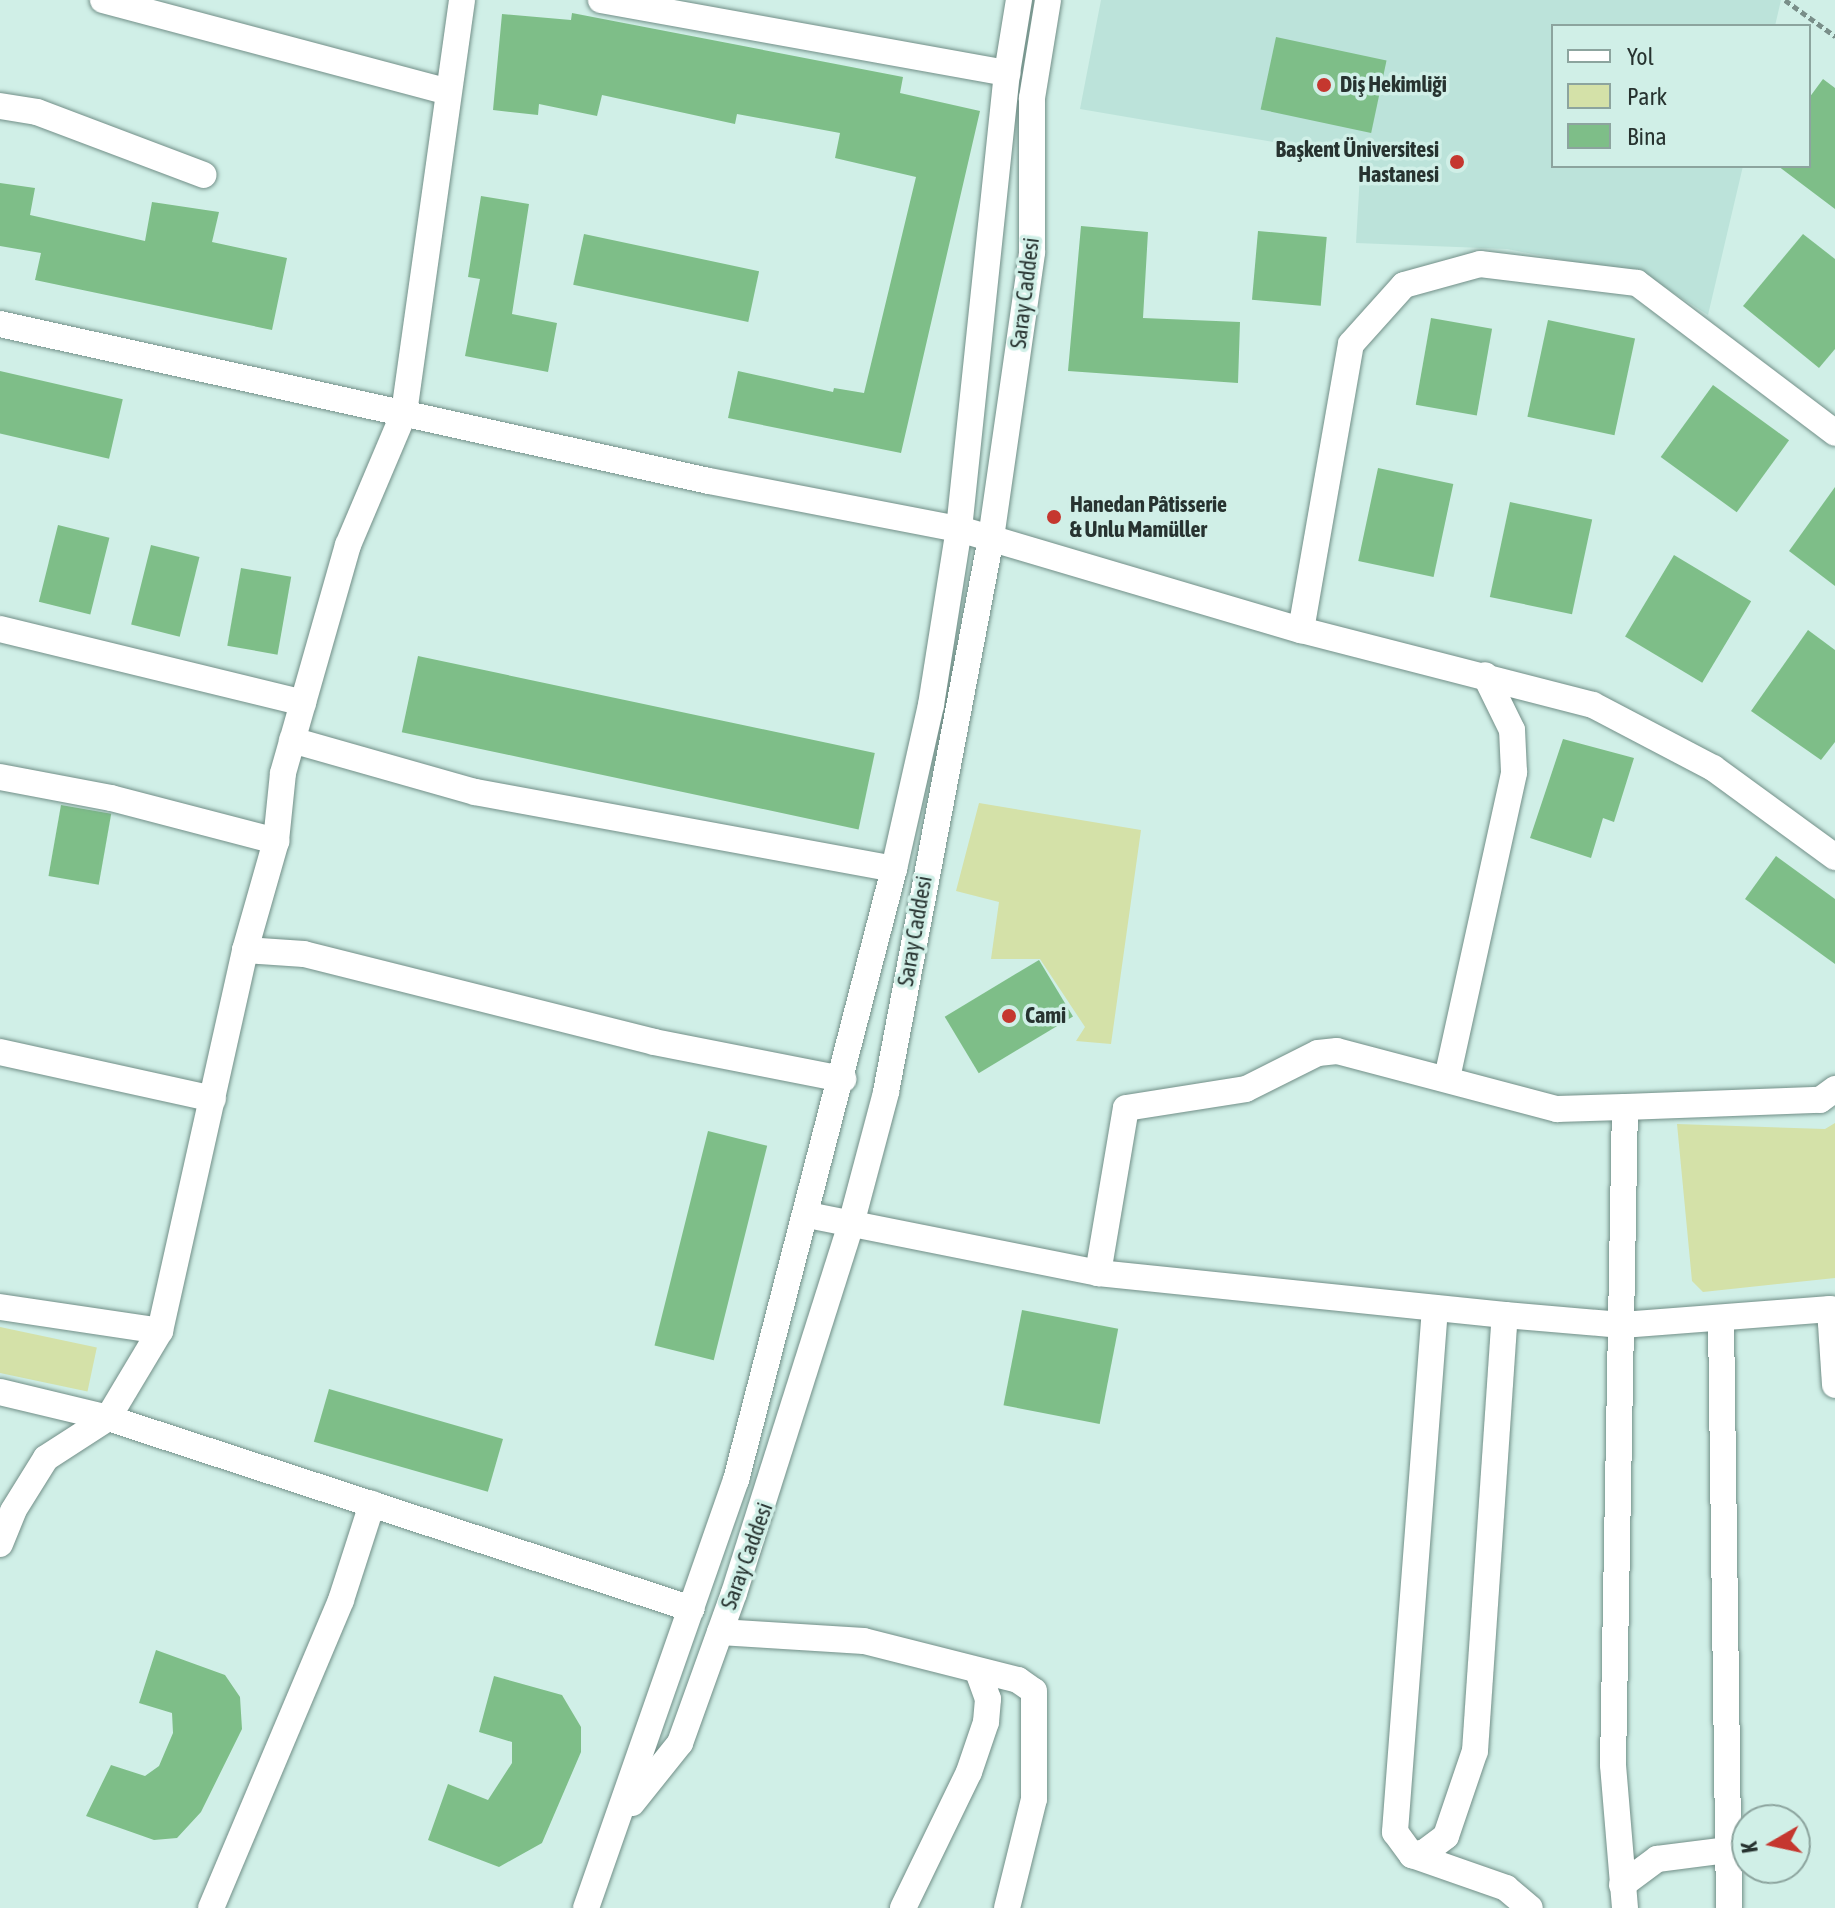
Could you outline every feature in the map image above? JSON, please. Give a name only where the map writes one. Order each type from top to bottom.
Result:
[{"type":"street","points":[[103,0],[448,92]]},
{"type":"street","points":[[0,1544],[13,1511],[46,1458],[108,1418],[160,1331],[245,950],[276,841],[283,773],[348,545],[404,413],[462,0]]},
{"type":"street","points":[[601,0],[1007,73]]},
{"type":"street","name":"Saray Caddesi","points":[[586,1908],[736,1480],[808,1215],[894,869],[931,705],[959,529],[1007,73],[1019,0]]},
{"type":"street","name":"Saray Caddesi","points":[[620,1818],[680,1743],[769,1496],[851,1224],[886,1092],[991,538],[1032,252],[1032,98],[1048,0]]},
{"type":"street","points":[[0,106],[37,112],[204,175]]},
{"type":"street","points":[[1301,630],[1351,344],[1404,285],[1480,264],[1637,283],[1835,433]]},
{"type":"street","points":[[0,324],[404,413],[959,529],[1301,630],[1593,705],[1713,768],[1835,857]]},
{"type":"street","points":[[0,629],[303,703]]},
{"type":"street","points":[[1447,1078],[1514,772],[1512,730],[1485,675]]},
{"type":"street","points":[[292,740],[490,795],[894,869]]},
{"type":"street","points":[[0,777],[111,798],[276,841]]},
{"type":"street","points":[[245,950],[304,954],[654,1042],[843,1079]]},
{"type":"street","points":[[1098,1273],[1126,1108],[1246,1089],[1318,1053],[1337,1051],[1557,1109],[1820,1100],[1835,1089]]},
{"type":"street","points":[[0,1052],[213,1099]]},
{"type":"street","points":[[1623,1896],[1613,1765],[1625,1107]]},
{"type":"street","points":[[808,1215],[1098,1273],[1505,1315],[1622,1325],[1830,1309],[1835,1385]]},
{"type":"street","points":[[0,1307],[160,1331]]},
{"type":"street","points":[[1435,1308],[1394,1805],[1395,1832],[1412,1855],[1506,1888],[1530,1908]]},
{"type":"street","points":[[1412,1855],[1425,1852],[1446,1836],[1463,1799],[1475,1751],[1505,1315]]},
{"type":"street","points":[[1721,1319],[1729,1908]]},
{"type":"street","points":[[0,1392],[108,1418],[692,1609]]},
{"type":"street","points":[[211,1908],[341,1600],[372,1504]]},
{"type":"street","points":[[720,1632],[864,1641],[1018,1680],[1034,1691],[1037,1715],[1034,1799],[1007,1908]]},
{"type":"street","points":[[903,1908],[969,1772],[986,1722],[988,1699],[978,1671]]},
{"type":"street","points":[[1623,1896],[1657,1859],[1728,1850]]},
{"type":"path","points":[[1785,0],[1835,36]]},
{"type":"shaded area","name":"Başkent Üniversitesi Hastanesi","points":[[1101,0],[1781,0],[1775,24],[1551,24],[1551,168],[1743,168],[1708,315],[1663,286],[1605,268],[1507,249],[1356,243],[1361,157],[1080,109]]},
{"type":"green space","points":[[979,803],[1141,830],[1111,1044],[1076,1041],[1085,1027],[1040,959],[991,959],[999,902],[956,891]]},
{"type":"green space","points":[[1835,1123],[1835,1278],[1703,1292],[1692,1281],[1677,1124],[1825,1129]]},
{"type":"green space","points":[[0,1327],[97,1348],[87,1392],[0,1373]]},
{"type":"building","points":[[572,13],[903,77],[900,93],[980,111],[901,453],[728,418],[738,371],[833,392],[834,388],[864,393],[916,177],[835,158],[840,133],[737,114],[735,124],[602,95],[597,116],[539,104],[538,115],[493,110],[502,14],[571,20]]},
{"type":"building","name":"Diş Hekimliği","points":[[1276,37],[1387,60],[1371,133],[1261,109]]},
{"type":"building","points":[[1823,79],[1835,88],[1835,209],[1781,168],[1811,168],[1811,95]]},
{"type":"building","points":[[0,183],[35,188],[30,215],[145,241],[152,202],[219,212],[212,242],[287,258],[272,330],[35,280],[41,253],[0,246]]},
{"type":"building","points":[[481,196],[529,204],[512,314],[557,323],[548,372],[465,356],[480,279],[468,277]]},
{"type":"building","points":[[1081,226],[1148,232],[1143,318],[1240,322],[1238,383],[1068,371]]},
{"type":"building","points":[[1258,231],[1327,237],[1321,306],[1252,300]]},
{"type":"building","points":[[584,234],[759,271],[748,322],[573,285]]},
{"type":"building","points":[[1803,234],[1835,259],[1835,349],[1819,368],[1743,306]]},
{"type":"building","points":[[1431,318],[1492,329],[1477,415],[1416,405]]},
{"type":"building","points":[[1548,320],[1635,339],[1614,435],[1527,417]]},
{"type":"building","points":[[0,371],[123,399],[109,459],[0,434]]},
{"type":"building","points":[[1713,385],[1789,440],[1737,512],[1661,457]]},
{"type":"building","points":[[1378,468],[1453,484],[1434,577],[1358,561]]},
{"type":"building","points":[[1835,487],[1835,586],[1789,551]]},
{"type":"building","points":[[1510,502],[1592,519],[1572,614],[1490,597]]},
{"type":"building","points":[[58,525],[109,538],[90,614],[39,602]]},
{"type":"building","points":[[151,545],[200,557],[180,637],[131,625]]},
{"type":"building","points":[[1674,555],[1751,601],[1702,683],[1625,636]]},
{"type":"building","points":[[241,568],[291,577],[278,655],[227,646]]},
{"type":"building","points":[[1808,630],[1835,650],[1835,742],[1821,760],[1751,711]]},
{"type":"building","points":[[418,656],[875,753],[859,829],[402,732]]},
{"type":"building","points":[[1563,739],[1634,758],[1614,822],[1603,818],[1591,858],[1530,838]]},
{"type":"building","points":[[61,805],[111,814],[99,885],[48,876]]},
{"type":"building","points":[[1776,856],[1835,899],[1835,964],[1745,899]]},
{"type":"building","name":"Cami","points":[[1039,960],[1073,1017],[979,1073],[945,1017]]},
{"type":"building","points":[[708,1131],[767,1146],[714,1360],[655,1345]]},
{"type":"building","points":[[1022,1310],[1118,1329],[1100,1424],[1003,1405]]},
{"type":"building","points":[[329,1389],[503,1439],[488,1492],[314,1442]]},
{"type":"building","points":[[156,1650],[225,1675],[240,1697],[242,1729],[201,1812],[177,1838],[154,1840],[86,1816],[111,1765],[145,1776],[159,1766],[173,1733],[172,1713],[139,1703]]},
{"type":"building","points":[[494,1676],[562,1695],[581,1727],[581,1752],[542,1843],[499,1867],[428,1840],[448,1784],[488,1800],[512,1763],[512,1742],[479,1732]]},
{"type":"place","name":"Diş Hekimliği","points":[[1324,85]]},
{"type":"place","name":"Başkent Üniversitesi Hastanesi","points":[[1457,162]]},
{"type":"place","name":"Hanedan Pâtisserie & Unlu Mamüller","points":[[1054,517]]},
{"type":"place","name":"Cami","points":[[1009,1016]]}]
